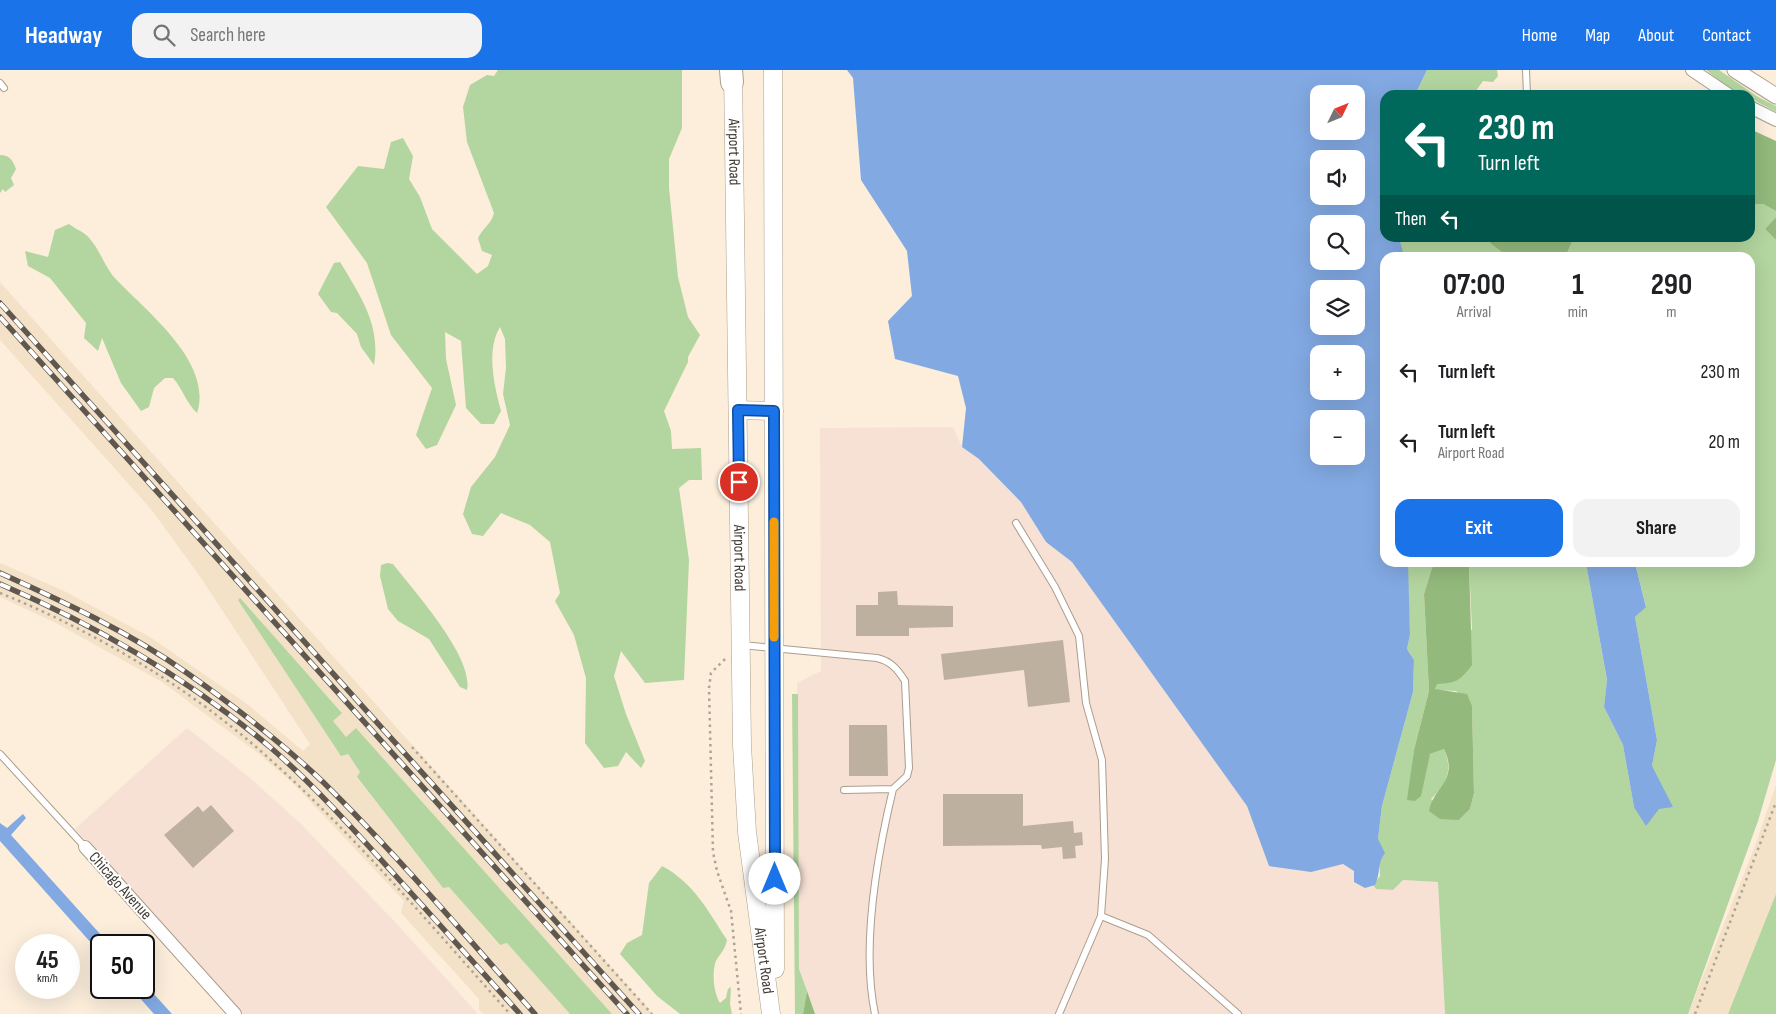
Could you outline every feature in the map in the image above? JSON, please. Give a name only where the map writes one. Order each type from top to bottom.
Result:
[{"type":"main road","name":"Airport Road","points":[[773,70],[773,1014]]},
{"type":"main road","name":"Airport Road","points":[[732,74],[742,745],[748,832],[773,1014]]},
{"type":"main road","points":[[738,410],[774,411]]},
{"type":"street","points":[[1692,70],[1722,90]]},
{"type":"street","points":[[1735,70],[1776,96]]},
{"type":"street","points":[[1755,110],[1776,120]]},
{"type":"street","name":"Chicago Avenue","points":[[85,847],[235,1014]]},
{"type":"lane","points":[[1526,70],[1527,90]]},
{"type":"lane","points":[[1016,523],[1055,587],[1078,636],[1086,703],[1102,760],[1105,859],[1101,916],[1059,1014]]},
{"type":"lane","points":[[741,645],[877,658],[884,660],[899,671],[905,681],[909,768],[906,776],[893,789],[882,834],[869,959],[875,1014]]},
{"type":"lane","points":[[0,754],[85,847]]},
{"type":"lane","points":[[844,790],[893,789]]},
{"type":"lane","points":[[1101,916],[1148,935],[1238,1014]]},
{"type":"path","points":[[0,593],[31,606],[117,650],[182,692],[253,745],[332,818],[510,1014]]},
{"type":"path","points":[[741,645],[711,673],[709,688],[713,852],[717,871],[731,911],[741,1014]]},
{"type":"path","points":[[412,747],[652,1014]]},
{"type":"path","points":[[1695,1014],[1776,802]]},
{"type":"shaded area","points":[[0,282],[653,1014],[612,1014],[356,728],[346,737],[332,721],[342,712],[238,599],[341,755],[348,754],[360,772],[357,778],[443,888],[449,887],[499,945],[507,943],[570,1014],[483,1014],[479,1010],[479,999],[401,913],[404,901],[294,784],[258,753],[162,682],[56,623],[0,597],[0,563],[64,591],[150,637],[247,704],[303,751],[310,744],[201,578],[151,509],[0,340]]},
{"type":"shaded area","points":[[953,427],[962,447],[979,459],[1021,502],[1046,542],[1072,562],[1247,806],[1269,866],[1329,866],[1343,864],[1350,866],[1365,888],[1373,885],[1376,889],[1393,890],[1403,880],[1438,882],[1445,1014],[815,1014],[799,969],[797,683],[821,671],[820,428]]},
{"type":"shaded area","points":[[187,728],[249,777],[301,824],[397,924],[478,1014],[241,1014],[75,829]]},
{"type":"shaded area","points":[[1776,785],[1776,894],[1728,1014],[1688,1014],[1755,846]]},
{"type":"green space","points":[[498,70],[682,70],[682,128],[669,159],[669,188],[678,277],[688,317],[700,335],[664,411],[671,431],[672,449],[701,448],[702,480],[689,480],[679,488],[689,560],[684,680],[645,683],[621,651],[614,676],[626,714],[645,761],[641,768],[626,752],[618,766],[604,768],[585,743],[586,678],[574,635],[555,601],[560,593],[550,542],[530,525],[501,513],[483,536],[472,534],[463,514],[471,487],[495,457],[510,425],[503,394],[506,368],[505,339],[500,327],[493,346],[492,357],[494,379],[501,411],[494,424],[481,424],[466,408],[461,341],[445,332],[446,359],[456,405],[437,445],[426,449],[416,435],[432,388],[391,335],[367,263],[326,207],[358,166],[384,169],[391,142],[403,138],[413,156],[409,179],[420,197],[432,229],[477,274],[488,266],[492,255],[482,251],[478,238],[494,213],[467,142],[463,107],[470,85],[487,75],[494,76]]},
{"type":"green space","points":[[1427,70],[1497,70],[1498,76],[1493,82],[1483,81],[1477,90],[1417,90]]},
{"type":"green space","points":[[1706,70],[1719,70],[1748,90],[1734,90]]},
{"type":"green space","points":[[1755,95],[1776,106],[1776,112],[1755,101]]},
{"type":"green space","points":[[1755,131],[1776,141],[1776,211],[1763,204],[1755,205]]},
{"type":"green space","points":[[0,155],[11,159],[16,169],[11,178],[14,185],[5,192],[3,189],[0,193]]},
{"type":"green space","points":[[1763,204],[1776,211],[1776,217],[1765,229],[1776,240],[1776,760],[1758,821],[1688,1014],[1445,1014],[1438,882],[1403,880],[1393,890],[1376,889],[1373,885],[1380,876],[1378,839],[1382,806],[1413,692],[1414,660],[1407,649],[1410,635],[1407,567],[1433,567],[1424,594],[1429,691],[1414,750],[1408,800],[1430,754],[1444,749],[1448,764],[1447,776],[1441,788],[1431,799],[1459,820],[1470,809],[1474,793],[1472,706],[1456,691],[1435,690],[1436,684],[1472,629],[1469,567],[1587,567],[1607,681],[1604,707],[1623,745],[1634,807],[1652,766],[1657,740],[1635,617],[1646,606],[1636,567],[1755,567],[1755,252],[1567,252],[1572,242],[1755,242],[1755,205]]},
{"type":"green space","points":[[1776,217],[1776,240],[1765,229]]},
{"type":"green space","points":[[69,224],[90,238],[113,276],[173,337],[186,356],[195,374],[200,394],[197,413],[173,378],[165,378],[154,388],[149,407],[141,411],[121,383],[102,338],[98,351],[84,338],[86,323],[50,278],[28,266],[25,251],[48,257],[55,230]]},
{"type":"green space","points":[[1400,242],[1490,242],[1502,252],[1402,252]]},
{"type":"green space","points":[[1572,242],[1567,252],[1502,252],[1490,243]]},
{"type":"green space","points":[[340,262],[355,286],[372,324],[375,350],[374,365],[361,347],[357,334],[337,313],[331,312],[318,294],[334,263]]},
{"type":"green space","points":[[393,564],[452,642],[467,676],[467,690],[460,687],[429,639],[398,621],[388,609],[380,576],[381,565]]},
{"type":"green space","points":[[1432,567],[1469,567],[1472,665],[1457,680],[1437,684],[1435,689],[1467,694],[1472,706],[1474,793],[1470,809],[1459,820],[1440,819],[1429,811],[1432,802],[1444,783],[1449,769],[1444,749],[1430,754],[1421,796],[1415,801],[1407,800],[1414,750],[1429,691],[1424,594]]},
{"type":"green space","points":[[240,598],[342,713],[333,721],[346,737],[356,728],[612,1014],[570,1014],[507,943],[500,945],[449,887],[443,888],[357,777],[360,772],[348,754],[341,756],[238,600]]},
{"type":"green space","points":[[792,694],[798,694],[799,969],[807,991],[803,1014],[795,1014]]},
{"type":"green space","points":[[662,866],[692,889],[707,908],[727,940],[716,961],[714,979],[716,994],[720,1003],[726,998],[728,989],[731,987],[730,1004],[732,1014],[680,1014],[657,996],[620,954],[627,943],[642,935],[649,883]]},
{"type":"green space","points":[[1776,894],[1776,1014],[1728,1014]]},
{"type":"green space","points":[[807,991],[815,1014],[803,1014]]},
{"type":"water","points":[[847,70],[1427,70],[1417,90],[1380,90],[1380,242],[1400,242],[1403,252],[1380,252],[1380,567],[1408,567],[1410,635],[1407,649],[1414,660],[1413,692],[1382,806],[1378,839],[1385,853],[1375,885],[1365,888],[1354,882],[1354,871],[1343,864],[1311,872],[1269,866],[1247,806],[1072,562],[1046,542],[1021,502],[979,459],[962,447],[966,408],[958,376],[895,359],[888,321],[912,296],[907,251],[861,180],[853,78]]},
{"type":"water","points":[[1587,567],[1636,567],[1646,607],[1635,617],[1657,740],[1652,766],[1673,807],[1659,809],[1646,826],[1634,807],[1623,745],[1604,707],[1607,680]]},
{"type":"water","points":[[23,814],[26,818],[11,835],[100,934],[90,934],[90,942],[0,841],[0,823],[7,828]]},
{"type":"water","points":[[155,995],[172,1014],[154,1014],[141,999],[155,999]]},
{"type":"building","points":[[897,591],[898,605],[953,606],[953,627],[909,628],[909,636],[856,636],[856,605],[878,605],[878,592]]},
{"type":"building","points":[[1063,640],[1070,702],[1028,707],[1024,670],[944,680],[941,654]]},
{"type":"building","points":[[849,725],[887,725],[888,776],[849,776]]},
{"type":"building","points":[[943,794],[1023,794],[1023,826],[1073,821],[1074,833],[1082,832],[1083,845],[1075,846],[1076,858],[1063,859],[1062,847],[1042,849],[1041,845],[943,846]]},
{"type":"building","points":[[211,805],[234,831],[193,868],[164,835],[198,806],[203,812]]},
{"type":"railway","points":[[0,303],[639,1014]]},
{"type":"railway","points":[[0,317],[627,1014]]},
{"type":"railway","points":[[0,573],[72,607],[142,644],[240,711],[274,739],[323,782],[378,838],[535,1014]]},
{"type":"railway","points":[[0,584],[72,618],[141,656],[207,699],[270,747],[303,777],[349,825],[520,1014]]},
{"type":"slow traffic","points":[[774,522],[774,637]]},
{"type":"route","points":[[739,482],[738,410],[774,411],[775,879]]}]
